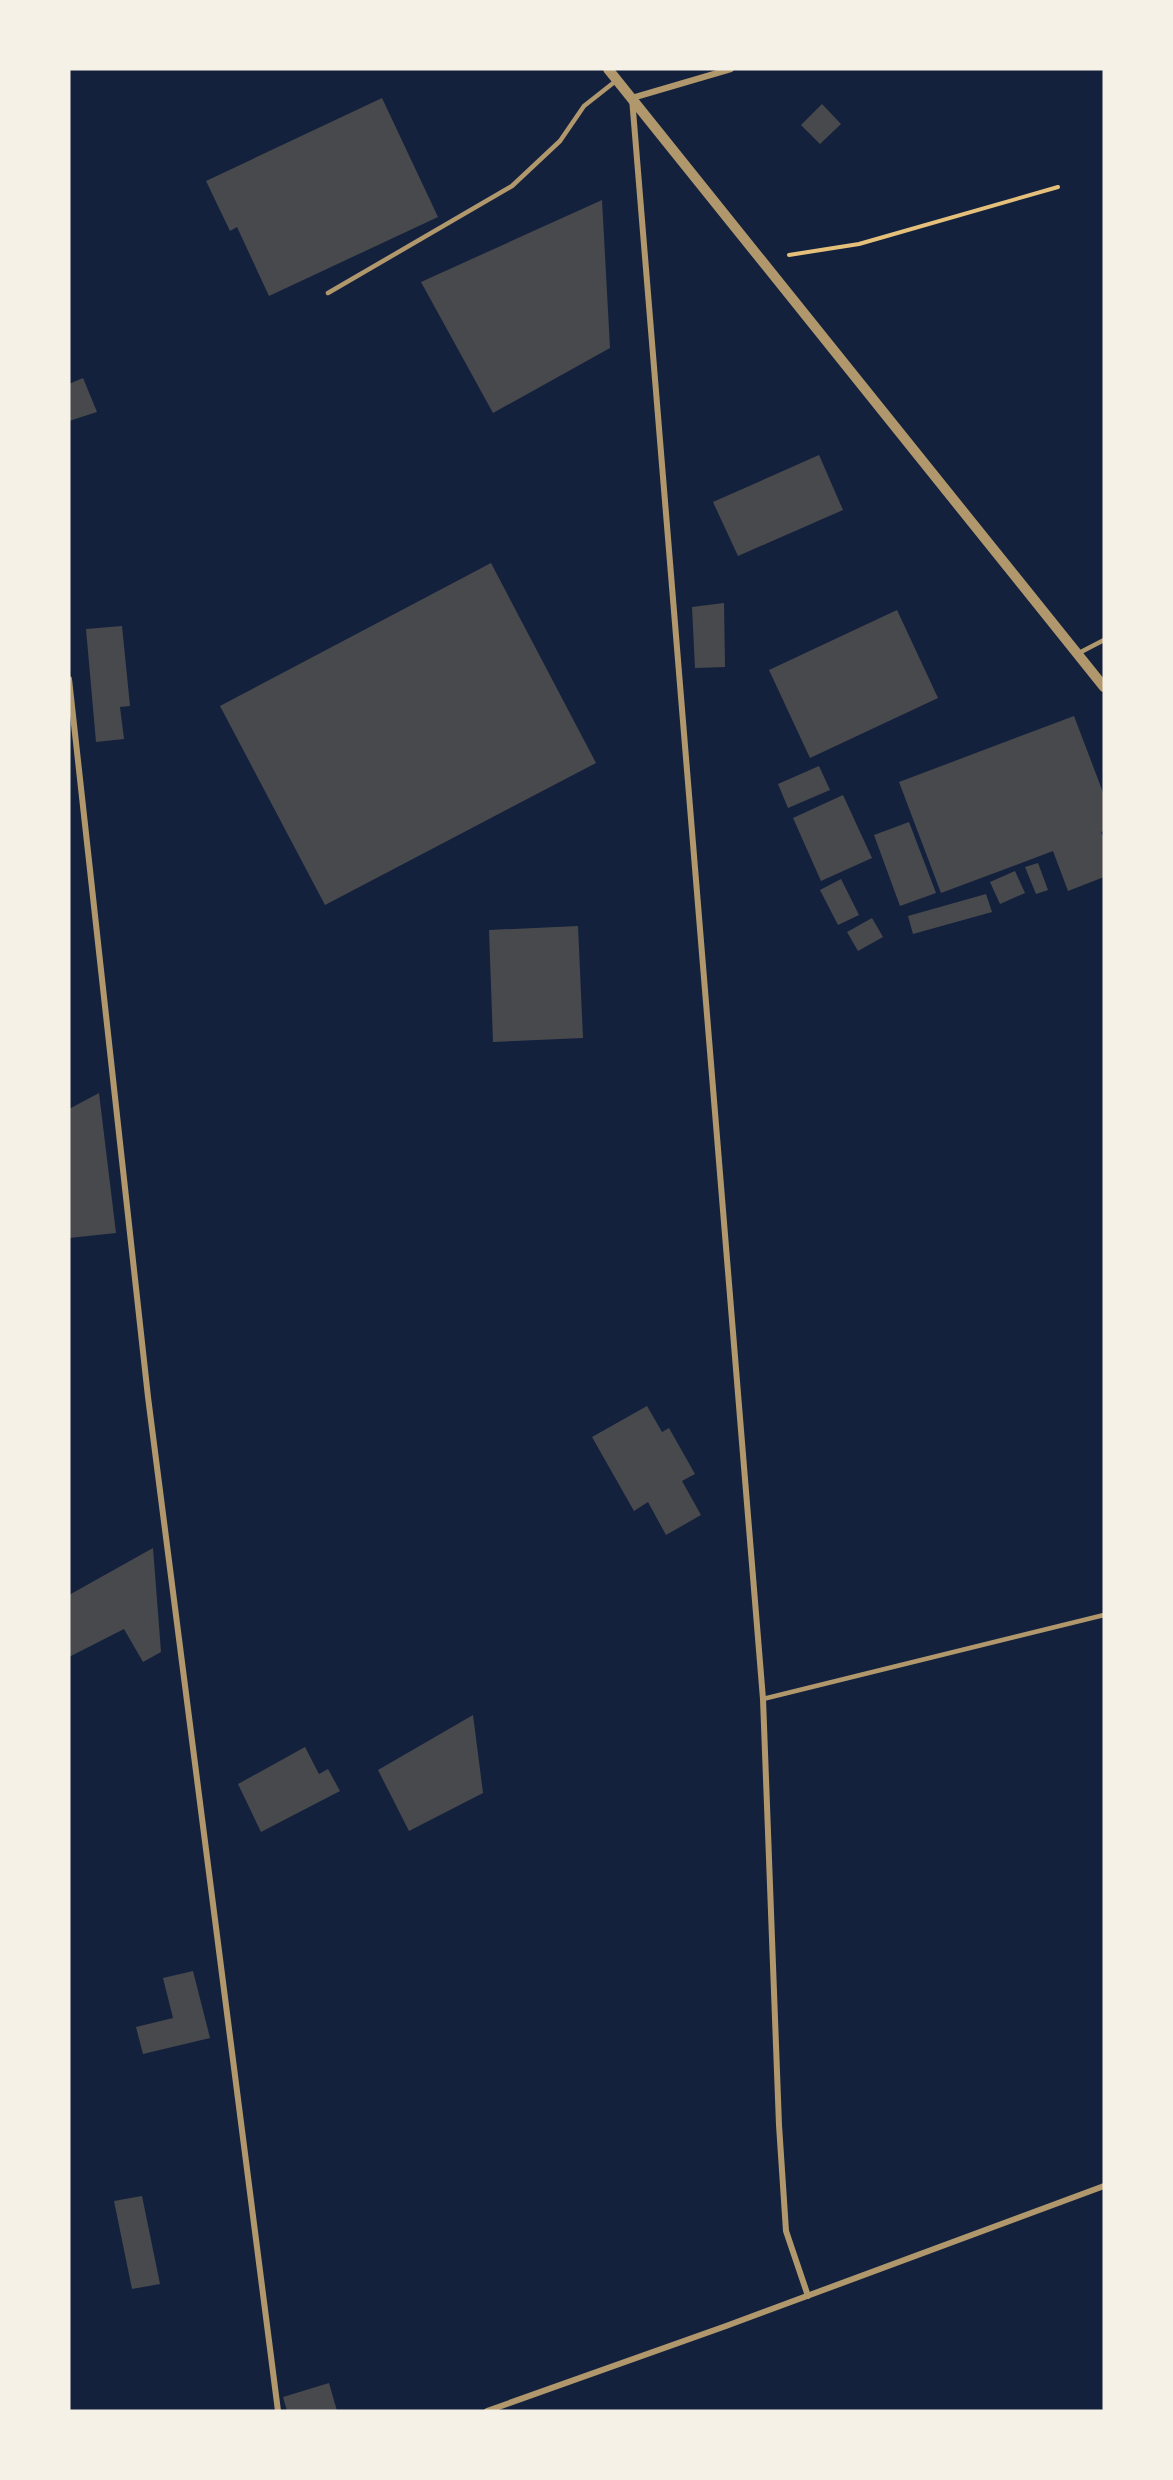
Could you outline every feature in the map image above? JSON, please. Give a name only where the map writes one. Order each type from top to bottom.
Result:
[{"type":"street","points":[[608,69],[1104,687]]},
{"type":"street","points":[[632,98],[731,69]]},
{"type":"street","points":[[632,98],[763,1700],[779,2124],[786,2231],[808,2296]]},
{"type":"street","points":[[69,679],[148,1397],[278,2411]]},
{"type":"street","points":[[487,2411],[808,2296],[1104,2186]]},
{"type":"lane","points":[[328,293],[512,186],[560,141],[584,106],[617,80]]},
{"type":"lane","points":[[1077,654],[1104,640]]},
{"type":"lane","points":[[763,1700],[1104,1615]]},
{"type":"path","points":[[761,260],[859,244],[1058,187]]},
{"type":"building","points":[[382,98],[438,217],[269,296],[237,227],[230,231],[206,181]]},
{"type":"building","points":[[822,104],[841,124],[820,144],[801,125]]},
{"type":"building","points":[[602,200],[610,348],[493,413],[421,282]]},
{"type":"building","points":[[83,378],[97,412],[69,421],[69,384]]},
{"type":"building","points":[[819,455],[843,510],[738,556],[713,502]]},
{"type":"building","points":[[491,563],[596,763],[325,905],[220,706]]},
{"type":"building","points":[[724,603],[725,667],[695,668],[692,607]]},
{"type":"building","points":[[897,610],[938,698],[810,758],[769,670]]},
{"type":"building","points":[[122,626],[130,706],[120,707],[124,739],[96,742],[86,629]]},
{"type":"building","points":[[1074,716],[1104,795],[1104,831],[1101,832],[1104,839],[1104,877],[1068,891],[1053,851],[941,893],[899,782]]},
{"type":"building","points":[[819,766],[830,790],[788,808],[778,784]]},
{"type":"building","points":[[843,795],[872,858],[821,881],[793,818]]},
{"type":"building","points":[[909,822],[936,893],[900,906],[874,835]]},
{"type":"building","points":[[1038,863],[1048,890],[1036,894],[1025,867]]},
{"type":"building","points":[[1015,871],[1025,893],[1000,904],[990,882]]},
{"type":"building","points":[[841,879],[859,915],[838,925],[820,890]]},
{"type":"building","points":[[986,894],[992,912],[913,934],[908,916]]},
{"type":"building","points":[[872,918],[883,937],[858,951],[847,932]]},
{"type":"building","points":[[578,926],[583,1038],[493,1042],[489,930]]},
{"type":"building","points":[[99,1093],[116,1233],[69,1238],[69,1109]]},
{"type":"building","points":[[647,1406],[662,1432],[669,1428],[695,1474],[682,1481],[701,1515],[666,1535],[648,1502],[634,1511],[592,1437]]},
{"type":"building","points":[[153,1548],[161,1652],[143,1662],[124,1629],[69,1657],[69,1595]]},
{"type":"building","points":[[473,1715],[483,1793],[409,1831],[378,1770]]},
{"type":"building","points":[[305,1747],[319,1774],[328,1769],[340,1791],[261,1832],[238,1784]]},
{"type":"building","points":[[193,1971],[210,2038],[143,2054],[136,2027],[173,2018],[163,1978]]},
{"type":"building","points":[[142,2196],[160,2284],[132,2289],[114,2201]]},
{"type":"building","points":[[329,2383],[337,2411],[287,2411],[283,2397]]}]
